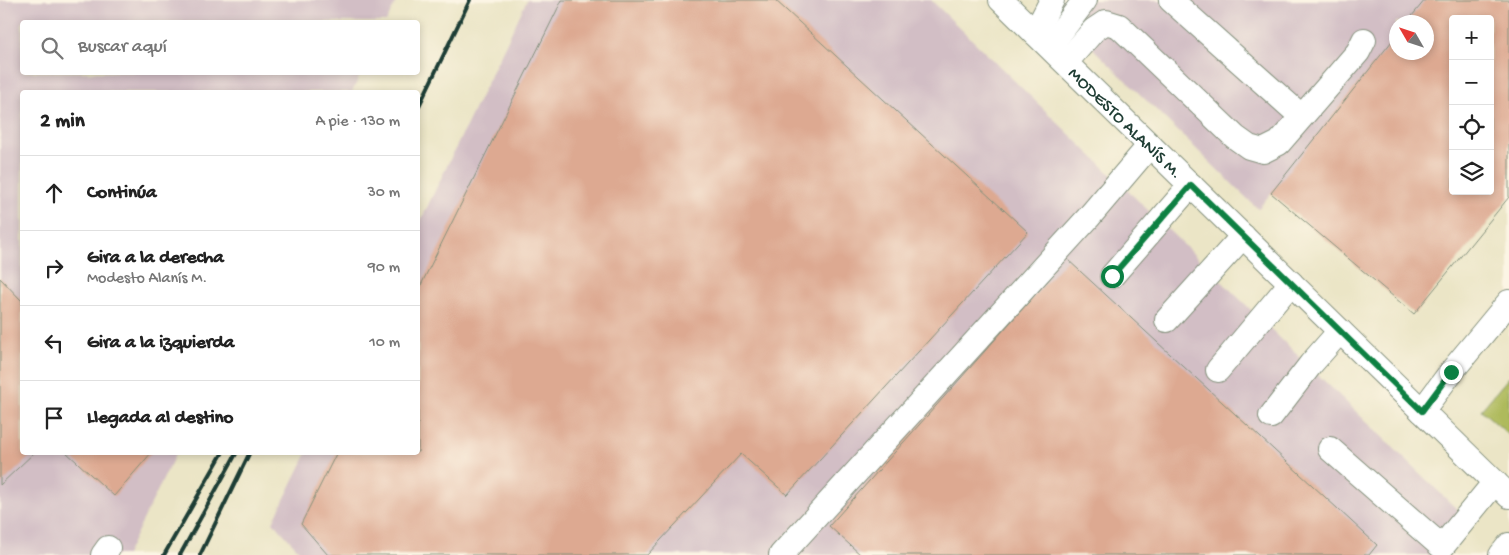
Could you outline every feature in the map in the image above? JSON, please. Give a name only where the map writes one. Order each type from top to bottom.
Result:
[{"type":"street","name":"MODESTO ALANÍS M.","points":[[1001,0],[1502,489]]},
{"type":"street","points":[[1050,47],[1052,0]]},
{"type":"street","points":[[1050,47],[1085,0]]},
{"type":"street","points":[[1171,0],[1300,116]]},
{"type":"street","points":[[1050,47],[1094,30],[1106,22],[1119,26],[1235,138],[1249,147],[1263,151],[1279,143],[1300,116],[1358,52],[1364,40]]},
{"type":"street","points":[[781,555],[1081,225],[1150,145]]},
{"type":"street","points":[[1112,276],[1191,185]]},
{"type":"street","points":[[1167,320],[1244,236]]},
{"type":"street","points":[[1218,370],[1291,282]]},
{"type":"street","points":[[1422,411],[1451,372],[1509,302]]},
{"type":"street","points":[[1271,416],[1311,364],[1340,331]]},
{"type":"street","points":[[1330,450],[1439,551],[1502,489]]},
{"type":"street","points":[[1501,555],[1509,545]]},
{"type":"shaded area","points":[[0,0],[397,0],[387,20],[20,20],[20,75],[360,75],[353,90],[20,90],[20,455],[175,455],[126,555],[0,555]]},
{"type":"shaded area","points":[[527,0],[931,0],[1468,520],[1440,555],[303,555],[273,522],[306,455],[420,455],[420,222]]},
{"type":"shaded area","points":[[1043,0],[1430,0],[1417,15],[1389,15],[1389,49],[1258,209]]},
{"type":"green space","points":[[1509,377],[1509,435],[1481,410]]},
{"type":"building","points":[[562,0],[775,0],[1028,232],[787,495],[741,454],[647,555],[328,555],[301,524],[336,455],[420,455],[420,287]]},
{"type":"building","points":[[1425,0],[1509,0],[1509,197],[1414,314],[1271,193],[1389,45],[1389,60],[1434,60],[1434,15],[1413,15]]},
{"type":"building","points":[[1067,259],[1377,545],[1369,555],[861,555],[829,526]]},
{"type":"building","points":[[0,278],[20,299],[20,455],[32,455],[0,485]]},
{"type":"building","points":[[69,455],[149,455],[114,496]]},
{"type":"railway","points":[[420,104],[470,0]]},
{"type":"railway","points":[[164,555],[221,455]]},
{"type":"railway","points":[[180,555],[235,455]]},
{"type":"railway","points":[[200,555],[249,455]]},
{"type":"route","points":[[1112,276],[1191,185],[1422,411],[1451,372]]}]
